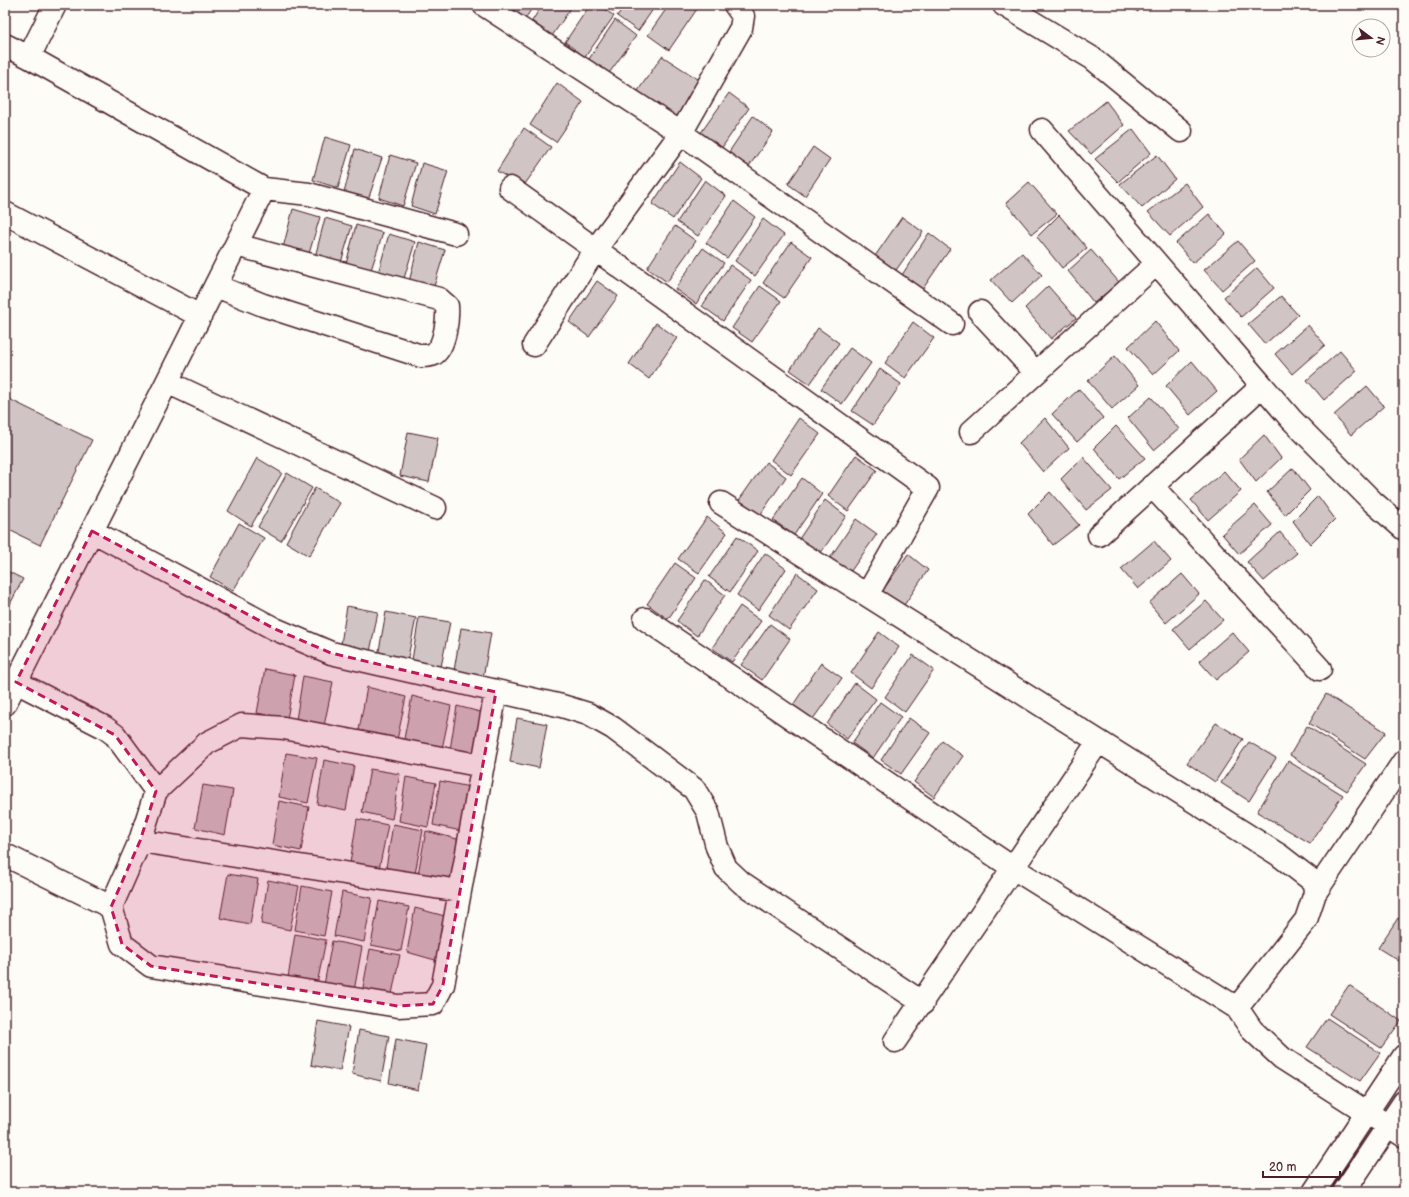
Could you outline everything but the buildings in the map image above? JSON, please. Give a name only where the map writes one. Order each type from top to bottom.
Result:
[{"type":"street","points":[[29,57],[55,5]]},
{"type":"street","points":[[484,5],[681,133],[952,324]]},
{"type":"street","points":[[534,345],[595,250],[681,133],[741,28],[743,16],[735,5]]},
{"type":"street","points":[[1004,5],[1092,58],[1181,132]]},
{"type":"street","points":[[5,45],[264,189],[309,194],[456,234]]},
{"type":"street","points":[[1042,130],[1262,386],[1373,502],[1404,529]]},
{"type":"street","points":[[510,188],[928,488],[867,595]]},
{"type":"street","points":[[5,704],[264,189]]},
{"type":"street","points":[[5,213],[200,316]]},
{"type":"street","points":[[216,286],[263,305],[421,356],[432,355],[440,348],[448,319],[447,306],[438,299],[236,245]]},
{"type":"street","points":[[971,432],[1156,264]]},
{"type":"street","points":[[980,312],[1036,373]]},
{"type":"street","points":[[168,382],[435,508]]},
{"type":"street","points":[[1099,535],[1262,386]]},
{"type":"street","points":[[1152,486],[1320,669]]},
{"type":"street","points":[[721,503],[1279,855],[1314,882],[1315,893]]},
{"type":"street","points":[[92,531],[275,629],[331,653],[562,706],[588,714],[613,728],[694,789],[708,812],[717,847],[726,868],[742,883],[923,1002]]},
{"type":"street","points":[[644,620],[1013,868],[1237,1008],[1252,1030],[1282,1058],[1396,1130]]},
{"type":"street","points":[[16,682],[104,727],[116,735],[156,791]]},
{"type":"street","points":[[482,766],[284,728],[242,725],[207,743],[156,791],[140,841],[111,907],[122,944],[151,966],[398,1006],[433,1004],[443,985],[496,692]]},
{"type":"street","points":[[895,1041],[923,1002],[1098,742]]},
{"type":"street","points":[[1237,1008],[1306,920],[1315,893],[1404,761]]},
{"type":"street","points":[[140,841],[460,891]]},
{"type":"street","points":[[5,855],[111,907]]},
{"type":"street","points":[[1314,1192],[1368,1113],[1404,1056]]},
{"type":"street","points":[[1344,1192],[1396,1130],[1404,1102]]},
{"type":"highlighted area","points":[[92,531],[275,629],[331,653],[496,692],[443,985],[433,1004],[398,1006],[151,966],[122,944],[111,907],[140,841],[156,791],[115,735],[16,682]]}]
